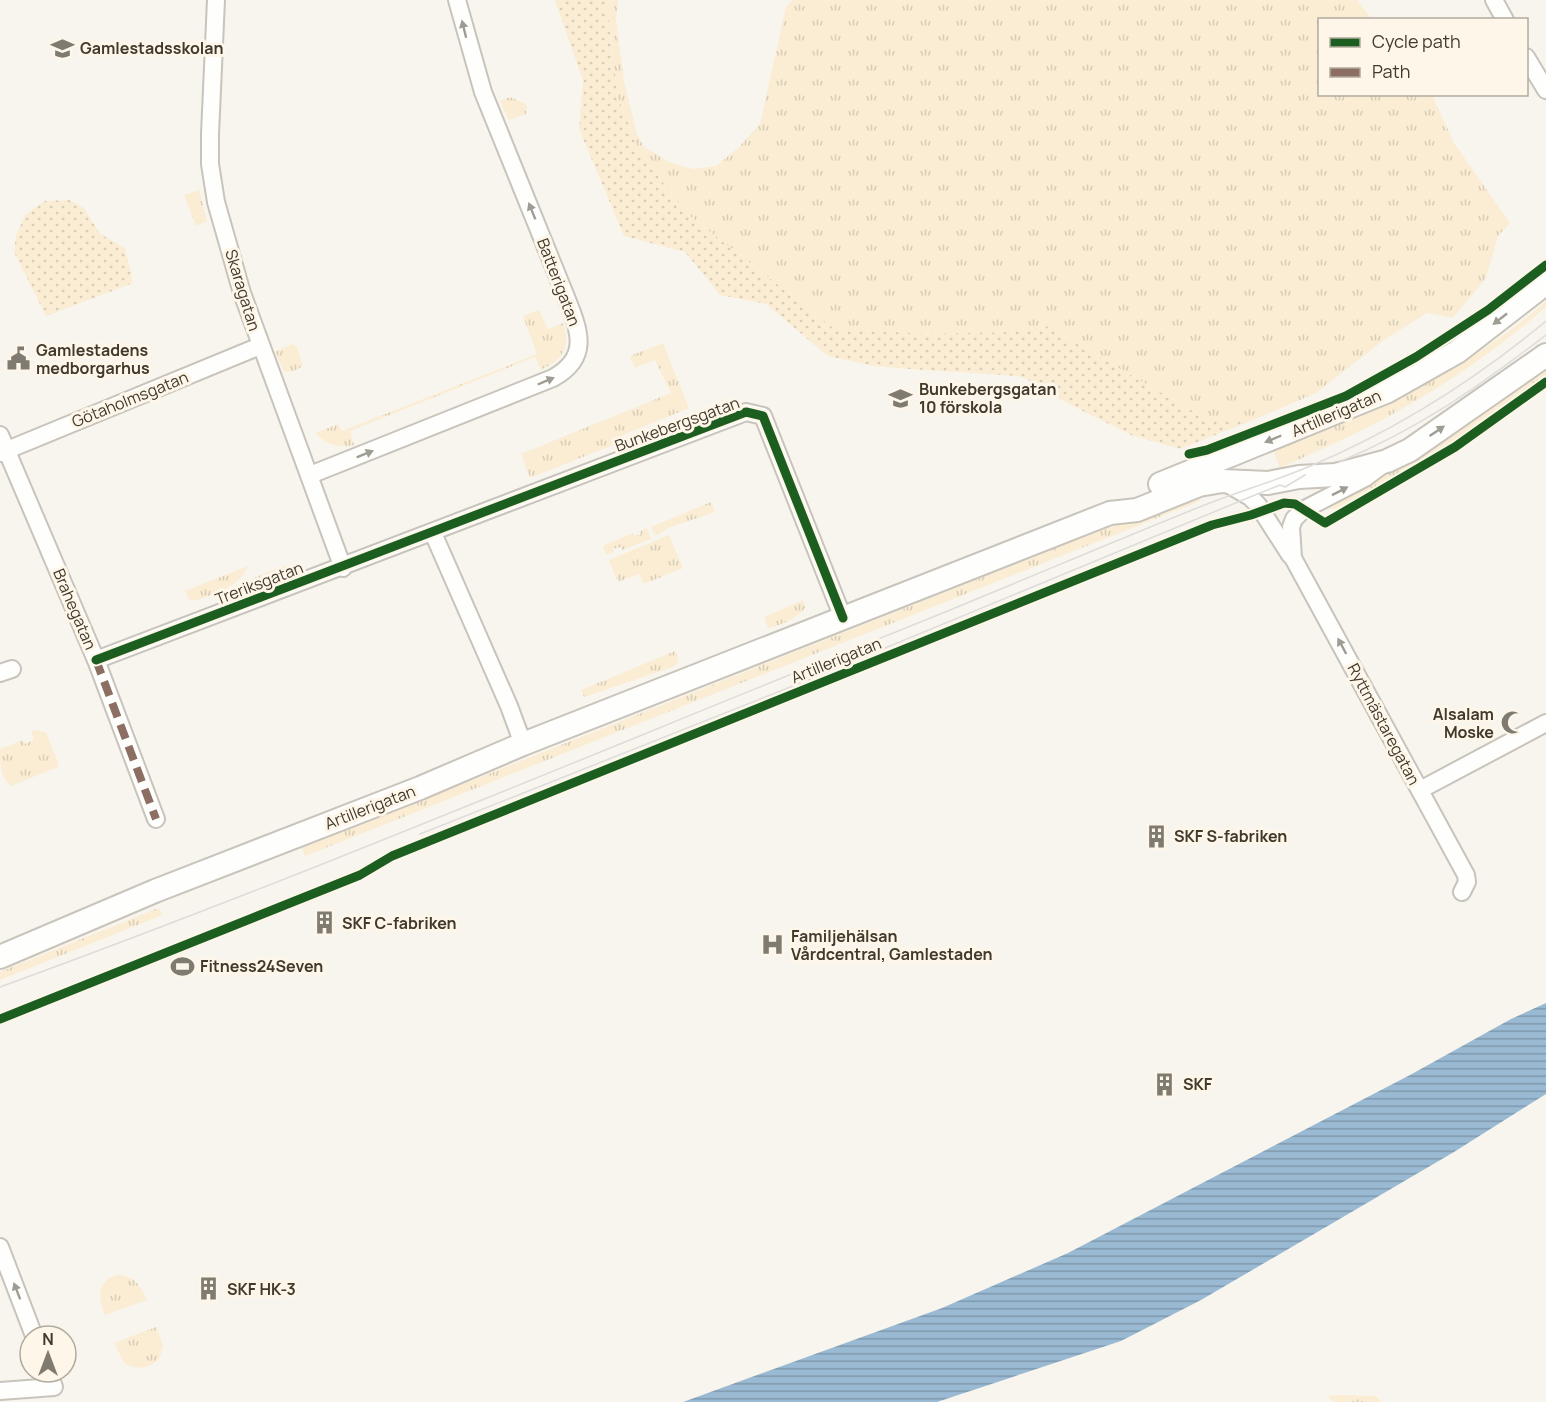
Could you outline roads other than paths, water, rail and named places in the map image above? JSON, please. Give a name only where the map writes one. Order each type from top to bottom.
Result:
[{"type":"main road","name":"Artillerigatan","points":[[0,957],[155,891],[1110,513],[1133,496],[1388,391],[1457,352],[1546,283]]},
{"type":"main road","name":"Artillerigatan","points":[[1110,513],[1137,510],[1198,485],[1222,481],[1279,482],[1299,477],[1335,475],[1387,461],[1410,450],[1546,355]]},
{"type":"street","name":"Skaragatan","points":[[216,0],[210,164],[216,202],[260,346],[343,567]]},
{"type":"street","name":"Batterigatan","points":[[310,475],[553,378],[571,366],[579,346],[580,335],[569,304],[483,92],[457,0]]},
{"type":"street","points":[[1494,0],[1504,18]]},
{"type":"street","points":[[1528,59],[1546,90]]},
{"type":"street","name":"Götaholmsgatan","points":[[2,446],[260,346]]},
{"type":"street","name":"Bunkebergsgatan","points":[[433,533],[746,411],[763,416],[843,618]]},
{"type":"street","name":"Brahegatan","points":[[2,446],[96,660],[156,819]]},
{"type":"street","name":"Ryttmästaregatan","points":[[1293,558],[1291,533],[1294,519],[1303,510],[1365,478],[1387,461]]},
{"type":"street","name":"Ryttmästaregatan","points":[[1201,467],[1250,497],[1258,505],[1293,558],[1466,875],[1467,882],[1462,892]]},
{"type":"street","points":[[433,533],[523,744]]},
{"type":"street","name":"Treriksgatan","points":[[96,660],[433,533]]},
{"type":"street","points":[[1420,790],[1546,723]]},
{"type":"street","points":[[0,1247],[29,1324]]},
{"type":"street","points":[[0,1391],[30,1384]]},
{"type":"water","points":[[1546,1003],[1546,1094],[1454,1152],[1201,1300],[1121,1341],[937,1402],[683,1402],[942,1308],[1068,1253],[1410,1075],[1511,1019]]},
{"type":"tram line","points":[[0,987],[348,854],[1197,508],[1308,467],[1340,453],[1433,403],[1491,364],[1546,321]]},
{"type":"tram line","points":[[1339,462],[1396,436],[1447,406],[1546,335]]},
{"type":"tram line","points":[[420,834],[803,682],[1250,497],[1280,485],[1285,487],[1305,475]]},
{"type":"place","name":"Gamlestadsskolan","points":[[62,48]]},
{"type":"place","name":"Gamlestadens medborgarhus","points":[[18,359]]},
{"type":"place","name":"Bunkebergsgatan 10 förskola","points":[[901,398]]},
{"type":"place","name":"Alsalam Moske","points":[[1512,723]]},
{"type":"place","name":"SKF S-fabriken","points":[[1156,836]]},
{"type":"place","name":"SKF C-fabriken","points":[[324,923]]},
{"type":"place","name":"Familjehälsan Vårdcentral, Gamlestaden","points":[[773,945]]},
{"type":"place","name":"Fitness24Seven","points":[[182,966]]},
{"type":"place","name":"SKF","points":[[1165,1084]]},
{"type":"place","name":"SKF HK-3","points":[[209,1289]]}]
